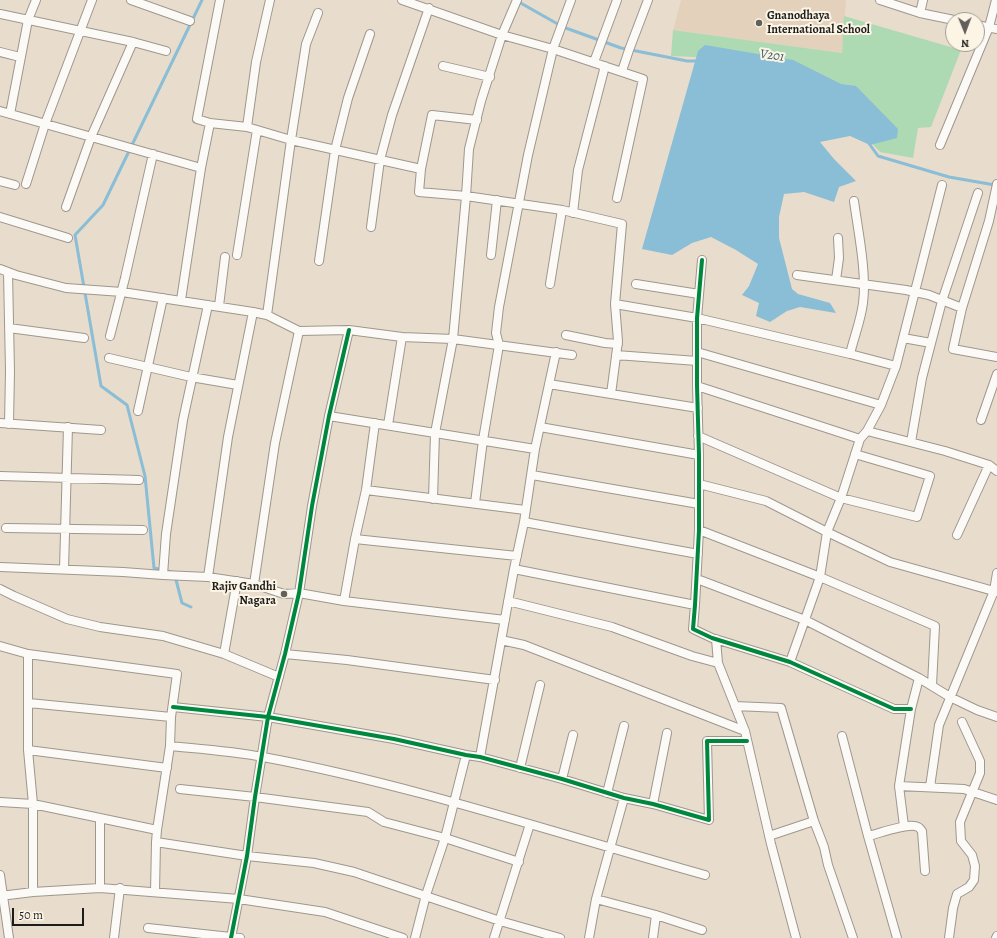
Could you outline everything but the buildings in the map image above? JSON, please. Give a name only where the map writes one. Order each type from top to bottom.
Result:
[{"type":"street","points":[[10,114],[28,20],[36,0]]},
{"type":"street","points":[[26,184],[45,124],[92,0]]},
{"type":"street","points":[[131,0],[190,21]]},
{"type":"street","points":[[220,0],[197,119],[210,123],[247,127],[291,140],[421,168]]},
{"type":"street","points":[[247,127],[256,62],[270,0]]},
{"type":"street","points":[[402,0],[420,3],[429,8],[502,35],[594,62],[643,79],[617,198]]},
{"type":"street","points":[[475,503],[483,440],[499,345],[496,333],[518,204],[552,49],[571,0]]},
{"type":"street","points":[[594,62],[617,0]]},
{"type":"street","points":[[622,71],[648,0]]},
{"type":"street","points":[[880,0],[920,13],[945,18]]},
{"type":"street","points":[[920,13],[923,0]]},
{"type":"street","points":[[940,145],[993,28],[996,0]]},
{"type":"street","points":[[433,499],[435,433],[453,339],[470,149],[502,35],[515,3]]},
{"type":"street","points":[[371,227],[380,160],[392,115],[429,8]]},
{"type":"street","points":[[267,315],[306,44],[318,13]]},
{"type":"street","points":[[0,14],[133,42],[166,51]]},
{"type":"street","points":[[319,261],[335,150],[348,98],[370,34]]},
{"type":"street","points":[[66,206],[91,137],[133,42]]},
{"type":"street","points":[[0,52],[20,57]]},
{"type":"street","points":[[443,66],[490,77]]},
{"type":"street","points":[[573,213],[578,170],[605,66]]},
{"type":"street","points":[[0,112],[201,168]]},
{"type":"street","points":[[477,120],[432,115],[421,168],[419,192],[466,196],[562,210],[622,224],[615,304],[618,344],[611,394]]},
{"type":"street","points":[[181,300],[201,168],[210,123]]},
{"type":"street","points":[[237,255],[257,130]]},
{"type":"street","points":[[110,336],[122,292],[153,154]]},
{"type":"street","points":[[0,181],[16,185]]},
{"type":"street","points":[[790,662],[820,577],[827,532],[841,498],[860,439],[867,431],[881,405],[896,366],[942,185]]},
{"type":"street","points":[[996,187],[988,221],[962,308],[953,350],[997,357]]},
{"type":"street","points":[[911,442],[922,378],[942,301],[978,193]]},
{"type":"street","points":[[491,255],[497,200]]},
{"type":"street","points":[[850,354],[863,303],[864,284],[854,201]]},
{"type":"street","points":[[550,284],[562,210]]},
{"type":"street","points":[[0,217],[68,238]]},
{"type":"street","points":[[836,280],[839,258],[838,238]]},
{"type":"street","points":[[219,306],[225,258]]},
{"type":"street","points":[[702,260],[697,318],[699,530],[693,628],[716,640],[790,662],[894,709],[911,708]]},
{"type":"street","points":[[0,269],[66,288],[122,292],[253,312],[267,315],[299,331],[349,330],[402,337],[453,339],[572,355]]},
{"type":"street","points":[[8,272],[10,371],[4,423],[101,430]]},
{"type":"street","points":[[797,274],[916,292],[929,295],[962,308]]},
{"type":"street","points":[[636,284],[699,294]]},
{"type":"street","points":[[138,411],[163,298]]},
{"type":"street","points":[[615,304],[697,318],[896,366]]},
{"type":"street","points":[[165,575],[164,565],[166,534],[183,420],[191,376],[208,305]]},
{"type":"street","points":[[208,577],[228,437],[253,312]]},
{"type":"street","points":[[8,328],[84,338]]},
{"type":"street","points":[[231,938],[247,856],[268,717],[285,654],[299,593],[312,506],[329,416],[349,330]]},
{"type":"street","points":[[254,584],[276,443],[299,331]]},
{"type":"street","points":[[566,335],[605,343],[618,344]]},
{"type":"street","points":[[388,425],[402,337]]},
{"type":"street","points":[[903,338],[931,343]]},
{"type":"street","points":[[480,757],[524,522],[535,449],[556,352]]},
{"type":"street","points":[[616,355],[697,357],[881,405]]},
{"type":"street","points":[[109,358],[238,385]]},
{"type":"street","points":[[981,420],[997,374]]},
{"type":"street","points":[[549,384],[698,408]]},
{"type":"street","points":[[697,386],[860,439]]},
{"type":"street","points":[[329,416],[535,449]]},
{"type":"street","points":[[344,601],[355,539],[366,490],[375,423]]},
{"type":"street","points":[[64,570],[68,427]]},
{"type":"street","points":[[540,427],[699,455]]},
{"type":"street","points":[[867,431],[945,451],[989,465],[997,471]]},
{"type":"street","points":[[698,436],[841,498],[917,517],[930,476],[855,454]]},
{"type":"street","points":[[957,535],[989,465]]},
{"type":"street","points":[[532,474],[699,504]]},
{"type":"street","points":[[0,476],[139,480]]},
{"type":"street","points":[[699,484],[766,501],[890,562],[968,585],[995,591]]},
{"type":"street","points":[[366,490],[526,510]]},
{"type":"street","points":[[524,522],[698,554]]},
{"type":"street","points":[[6,528],[143,530]]},
{"type":"street","points":[[699,530],[820,577],[935,626],[932,685]]},
{"type":"street","points":[[355,539],[517,556]]},
{"type":"street","points":[[0,567],[208,577],[254,584],[284,594],[299,593],[344,601],[505,620]]},
{"type":"street","points":[[514,569],[695,605]]},
{"type":"street","points":[[930,787],[938,725],[995,591],[997,573]]},
{"type":"street","points":[[697,579],[805,620],[919,678],[950,697],[977,710],[997,717]]},
{"type":"street","points":[[224,654],[237,582]]},
{"type":"street","points":[[0,589],[67,619],[100,627],[163,636],[224,654],[279,677]]},
{"type":"street","points":[[508,601],[612,627],[692,656],[718,663]]},
{"type":"street","points":[[501,640],[524,645],[745,731]]},
{"type":"street","points":[[716,640],[718,663],[745,731],[769,836],[796,938]]},
{"type":"street","points":[[0,646],[28,654],[177,674],[171,717],[170,746],[157,830],[155,892]]},
{"type":"street","points":[[28,654],[28,750],[32,804],[33,892]]},
{"type":"street","points":[[285,654],[347,660],[495,680]]},
{"type":"street","points":[[904,826],[899,786],[911,708],[919,678]]},
{"type":"street","points":[[520,768],[540,685]]},
{"type":"street","points":[[29,703],[171,717]]},
{"type":"street","points":[[735,706],[781,708],[814,821],[824,847],[853,938]]},
{"type":"street","points":[[173,707],[268,717],[394,739],[480,757],[562,779],[624,798],[652,804],[709,820],[707,741],[747,741]]},
{"type":"street","points":[[949,938],[956,894],[969,887],[974,880],[975,866],[972,855],[961,842],[960,822],[980,773],[980,760],[962,722]]},
{"type":"street","points":[[607,793],[624,726]]},
{"type":"street","points":[[652,804],[667,733]]},
{"type":"street","points":[[562,779],[573,735]]},
{"type":"street","points":[[842,736],[897,938]]},
{"type":"street","points":[[170,746],[262,757],[373,781],[530,824],[610,849],[705,875]]},
{"type":"street","points":[[28,750],[167,768]]},
{"type":"street","points":[[415,938],[426,895],[445,838],[466,755]]},
{"type":"street","points":[[899,786],[964,789],[997,800]]},
{"type":"street","points":[[180,789],[368,812],[384,822],[445,838],[519,862]]},
{"type":"street","points":[[589,938],[596,899],[624,798]]},
{"type":"street","points":[[0,802],[32,804],[157,830]]},
{"type":"street","points":[[100,819],[100,888]]},
{"type":"street","points":[[769,836],[814,821]]},
{"type":"street","points":[[494,938],[530,824]]},
{"type":"street","points":[[868,836],[904,826],[912,825],[918,827],[922,831],[925,871]]},
{"type":"street","points":[[156,842],[247,856],[314,864],[354,872],[500,921],[560,938]]},
{"type":"street","points":[[0,875],[9,938]]},
{"type":"street","points":[[2,896],[33,892],[120,888],[239,899],[325,912],[403,938]]},
{"type":"street","points":[[114,938],[120,888]]},
{"type":"street","points":[[596,899],[656,915],[702,930]]},
{"type":"street","points":[[653,938],[656,915]]},
{"type":"street","points":[[148,928],[240,938]]},
{"type":"shaded area","name":"Gnanodhaya International School","points":[[681,0],[846,0],[842,53],[673,30]]},
{"type":"green space","points":[[844,16],[945,45],[945,52],[960,52],[931,127],[918,128],[913,158],[880,152],[806,73],[761,60],[671,56],[673,30],[842,53]]},
{"type":"water","points":[[705,45],[793,60],[841,84],[856,86],[898,129],[897,138],[870,145],[850,136],[820,142],[834,159],[856,181],[839,187],[834,202],[804,192],[784,194],[779,217],[779,238],[792,289],[798,294],[830,303],[836,313],[800,307],[787,311],[770,322],[756,316],[759,303],[742,295],[749,286],[758,264],[711,237],[692,243],[672,255],[642,249],[698,51]]},
{"type":"waterway","points":[[172,572],[154,568],[145,476],[127,405],[101,386],[75,235],[103,205],[202,0]]},
{"type":"waterway","name":"V201","points":[[517,1],[563,27],[621,48],[687,61],[698,61]]},
{"type":"waterway","name":"V201","points":[[868,142],[878,156],[949,177],[995,185]]},
{"type":"waterway","points":[[175,576],[182,603],[191,607]]},
{"type":"cycle path","points":[[702,260],[697,318],[699,530],[693,629],[712,638],[790,662],[894,709],[911,709]]},
{"type":"cycle path","points":[[231,938],[247,856],[268,717],[285,654],[299,593],[312,506],[329,416],[349,330]]},
{"type":"cycle path","points":[[173,707],[268,717],[394,739],[480,757],[562,779],[624,798],[653,804],[709,820],[707,741],[747,741]]},
{"type":"place","name":"Gnanodhaya International School","points":[[759,23]]},
{"type":"place","name":"Rajiv Gandhi Nagara","points":[[284,594]]}]
